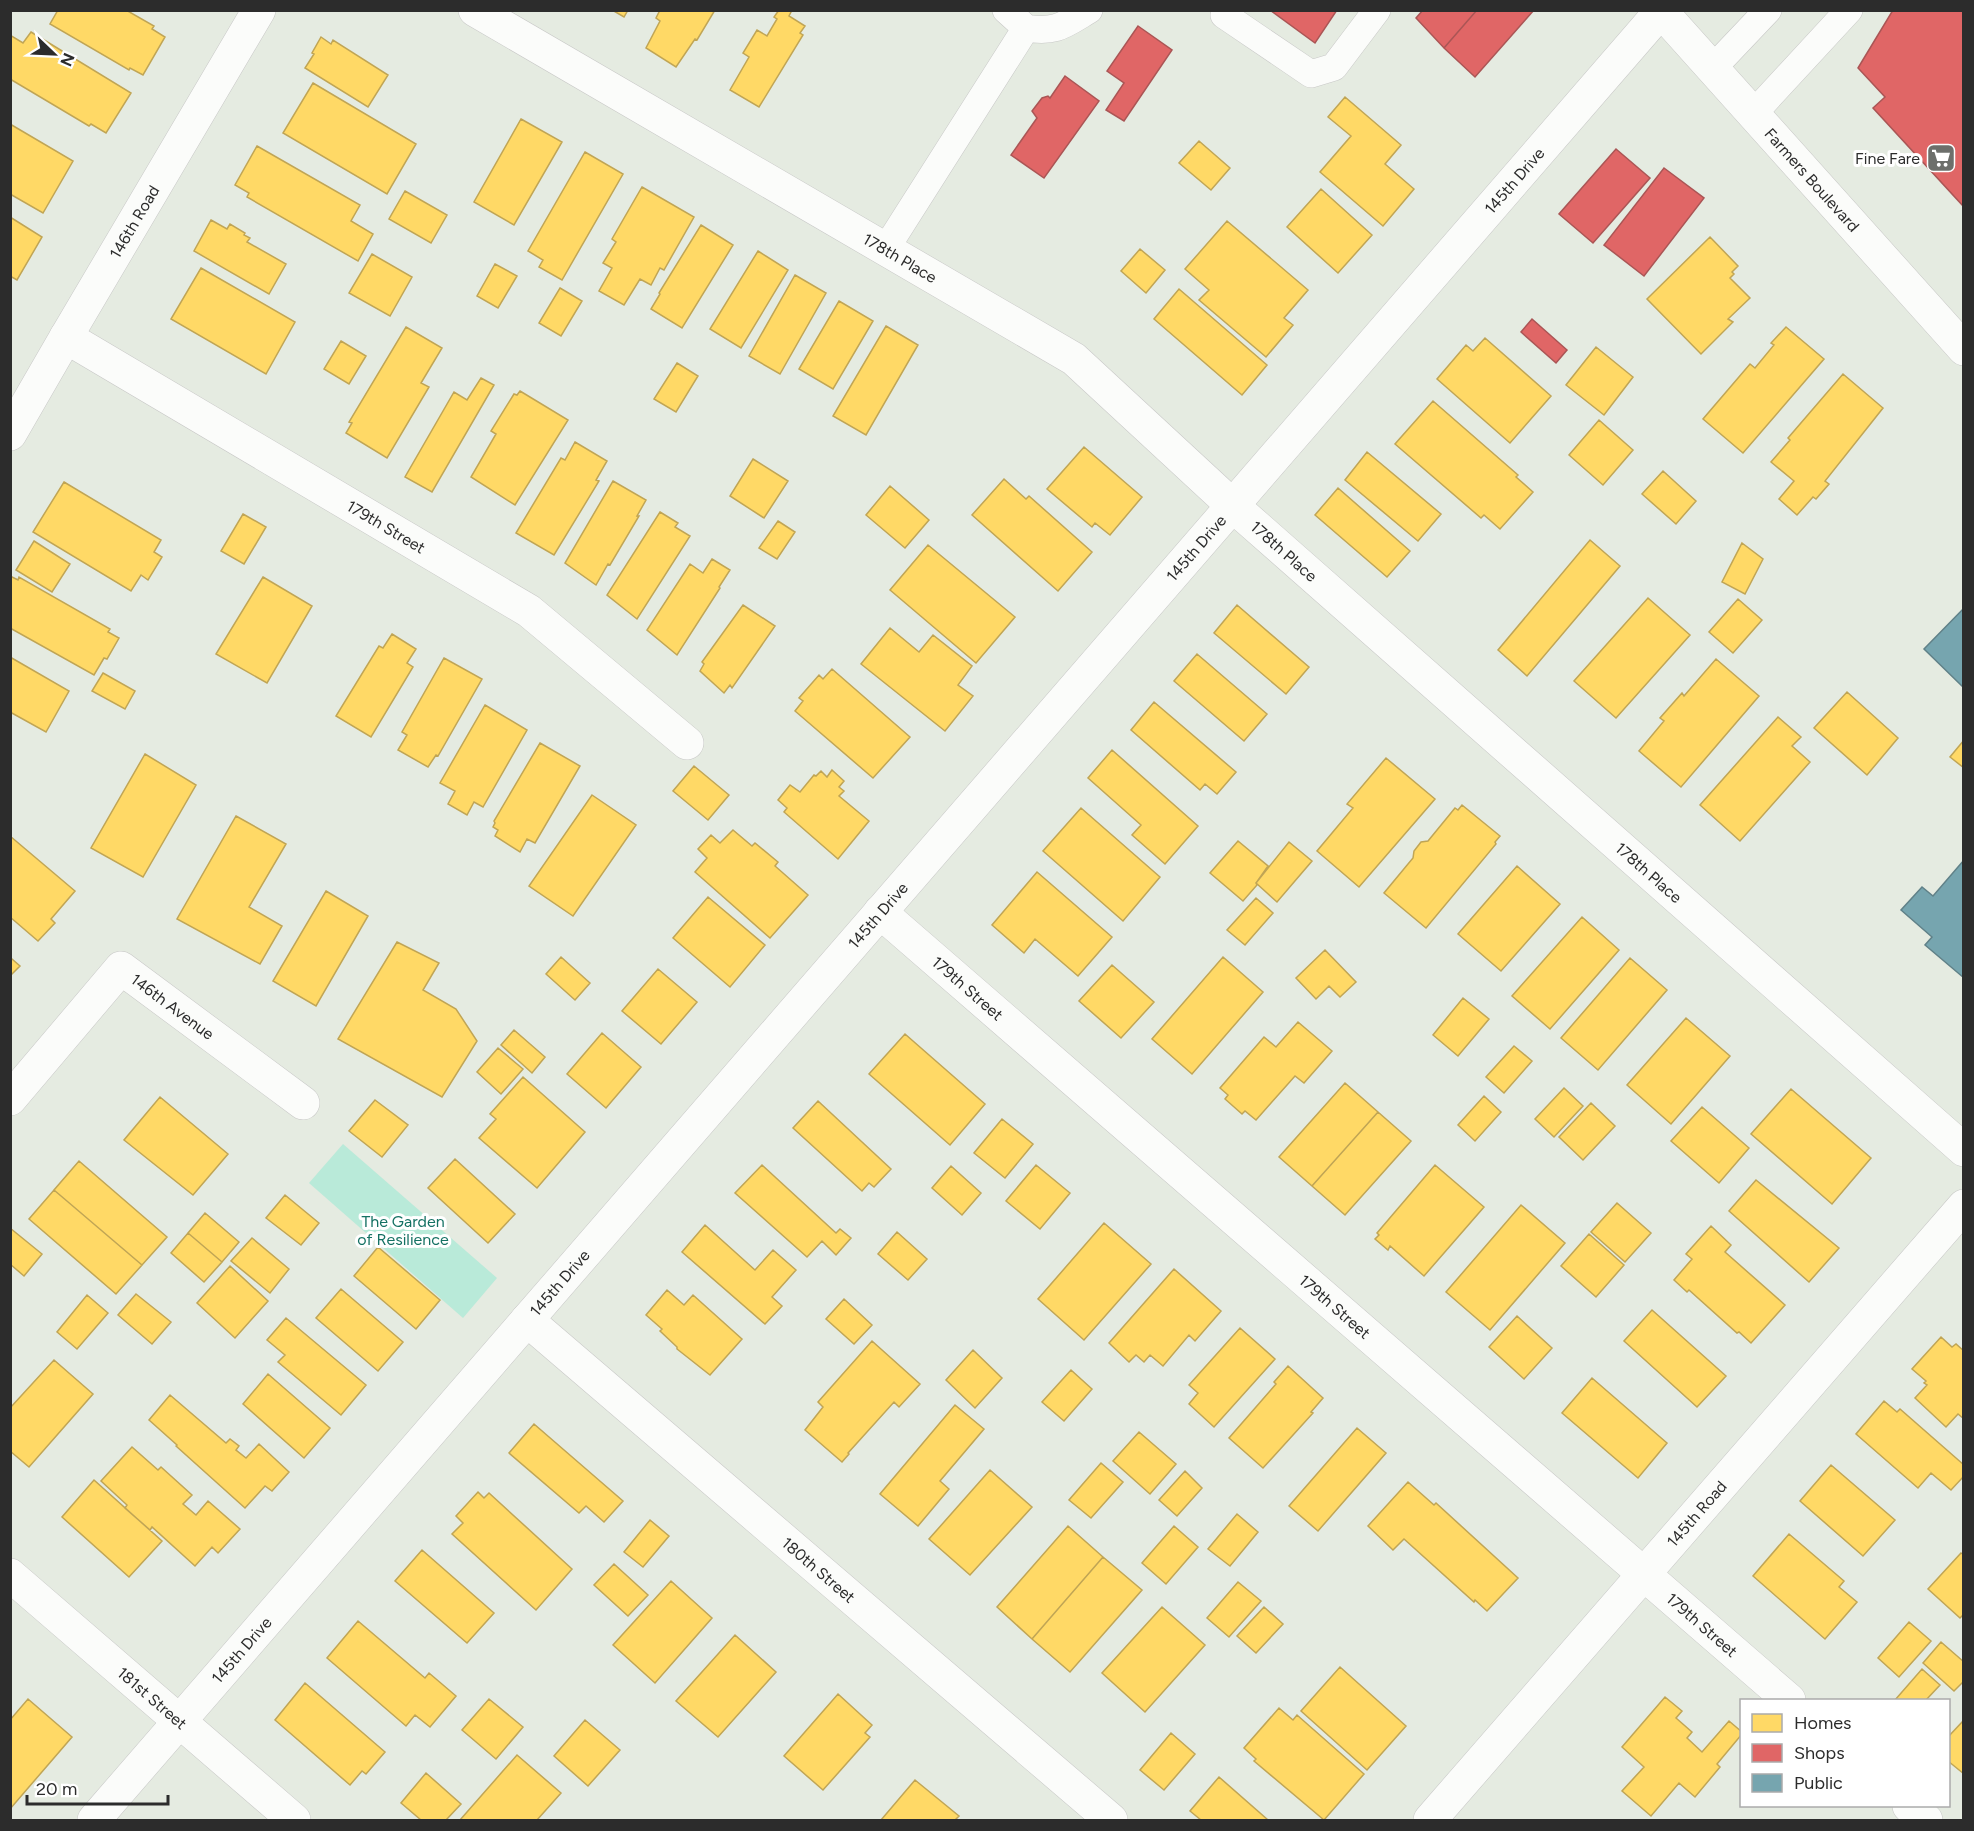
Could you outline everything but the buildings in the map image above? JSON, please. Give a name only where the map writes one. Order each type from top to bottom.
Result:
[{"type":"street","name":"146th Road","points":[[10,434],[259,10]]},
{"type":"street","name":"178th Place","points":[[475,10],[1074,359],[1233,506],[1964,1150]]},
{"type":"street","name":"Farmers Boulevard","points":[[1661,11],[1964,349]]},
{"type":"street","name":"145th Drive","points":[[94,1821],[1661,11]]},
{"type":"street","name":"179th Street","points":[[66,337],[529,611],[687,743]]},
{"type":"street","name":"179th Street","points":[[880,912],[1787,1699]]},
{"type":"street","name":"146th Avenue","points":[[10,1099],[121,968],[303,1103]]},
{"type":"street","name":"145th Road","points":[[1430,1821],[1964,1206]]},
{"type":"street","name":"180th Street","points":[[527,1320],[1111,1821]]},
{"type":"street","name":"181st Street","points":[[10,1575],[294,1821]]},
{"type":"street","points":[[1910,1807],[1926,1821]]},
{"type":"lane","points":[[1006,10],[1026,28],[1044,31],[1060,28],[1089,10]]},
{"type":"lane","points":[[1224,15],[1311,74],[1334,67],[1377,10]]},
{"type":"lane","points":[[1712,69],[1768,10]]},
{"type":"lane","points":[[1753,114],[1849,10]]},
{"type":"lane","points":[[885,250],[1026,28]]},
{"type":"green space","name":"The Garden of Resilience","points":[[343,1144],[497,1278],[463,1318],[309,1183]]},
{"type":"place","name":"Fine Fare","points":[[1941,158]]}]
